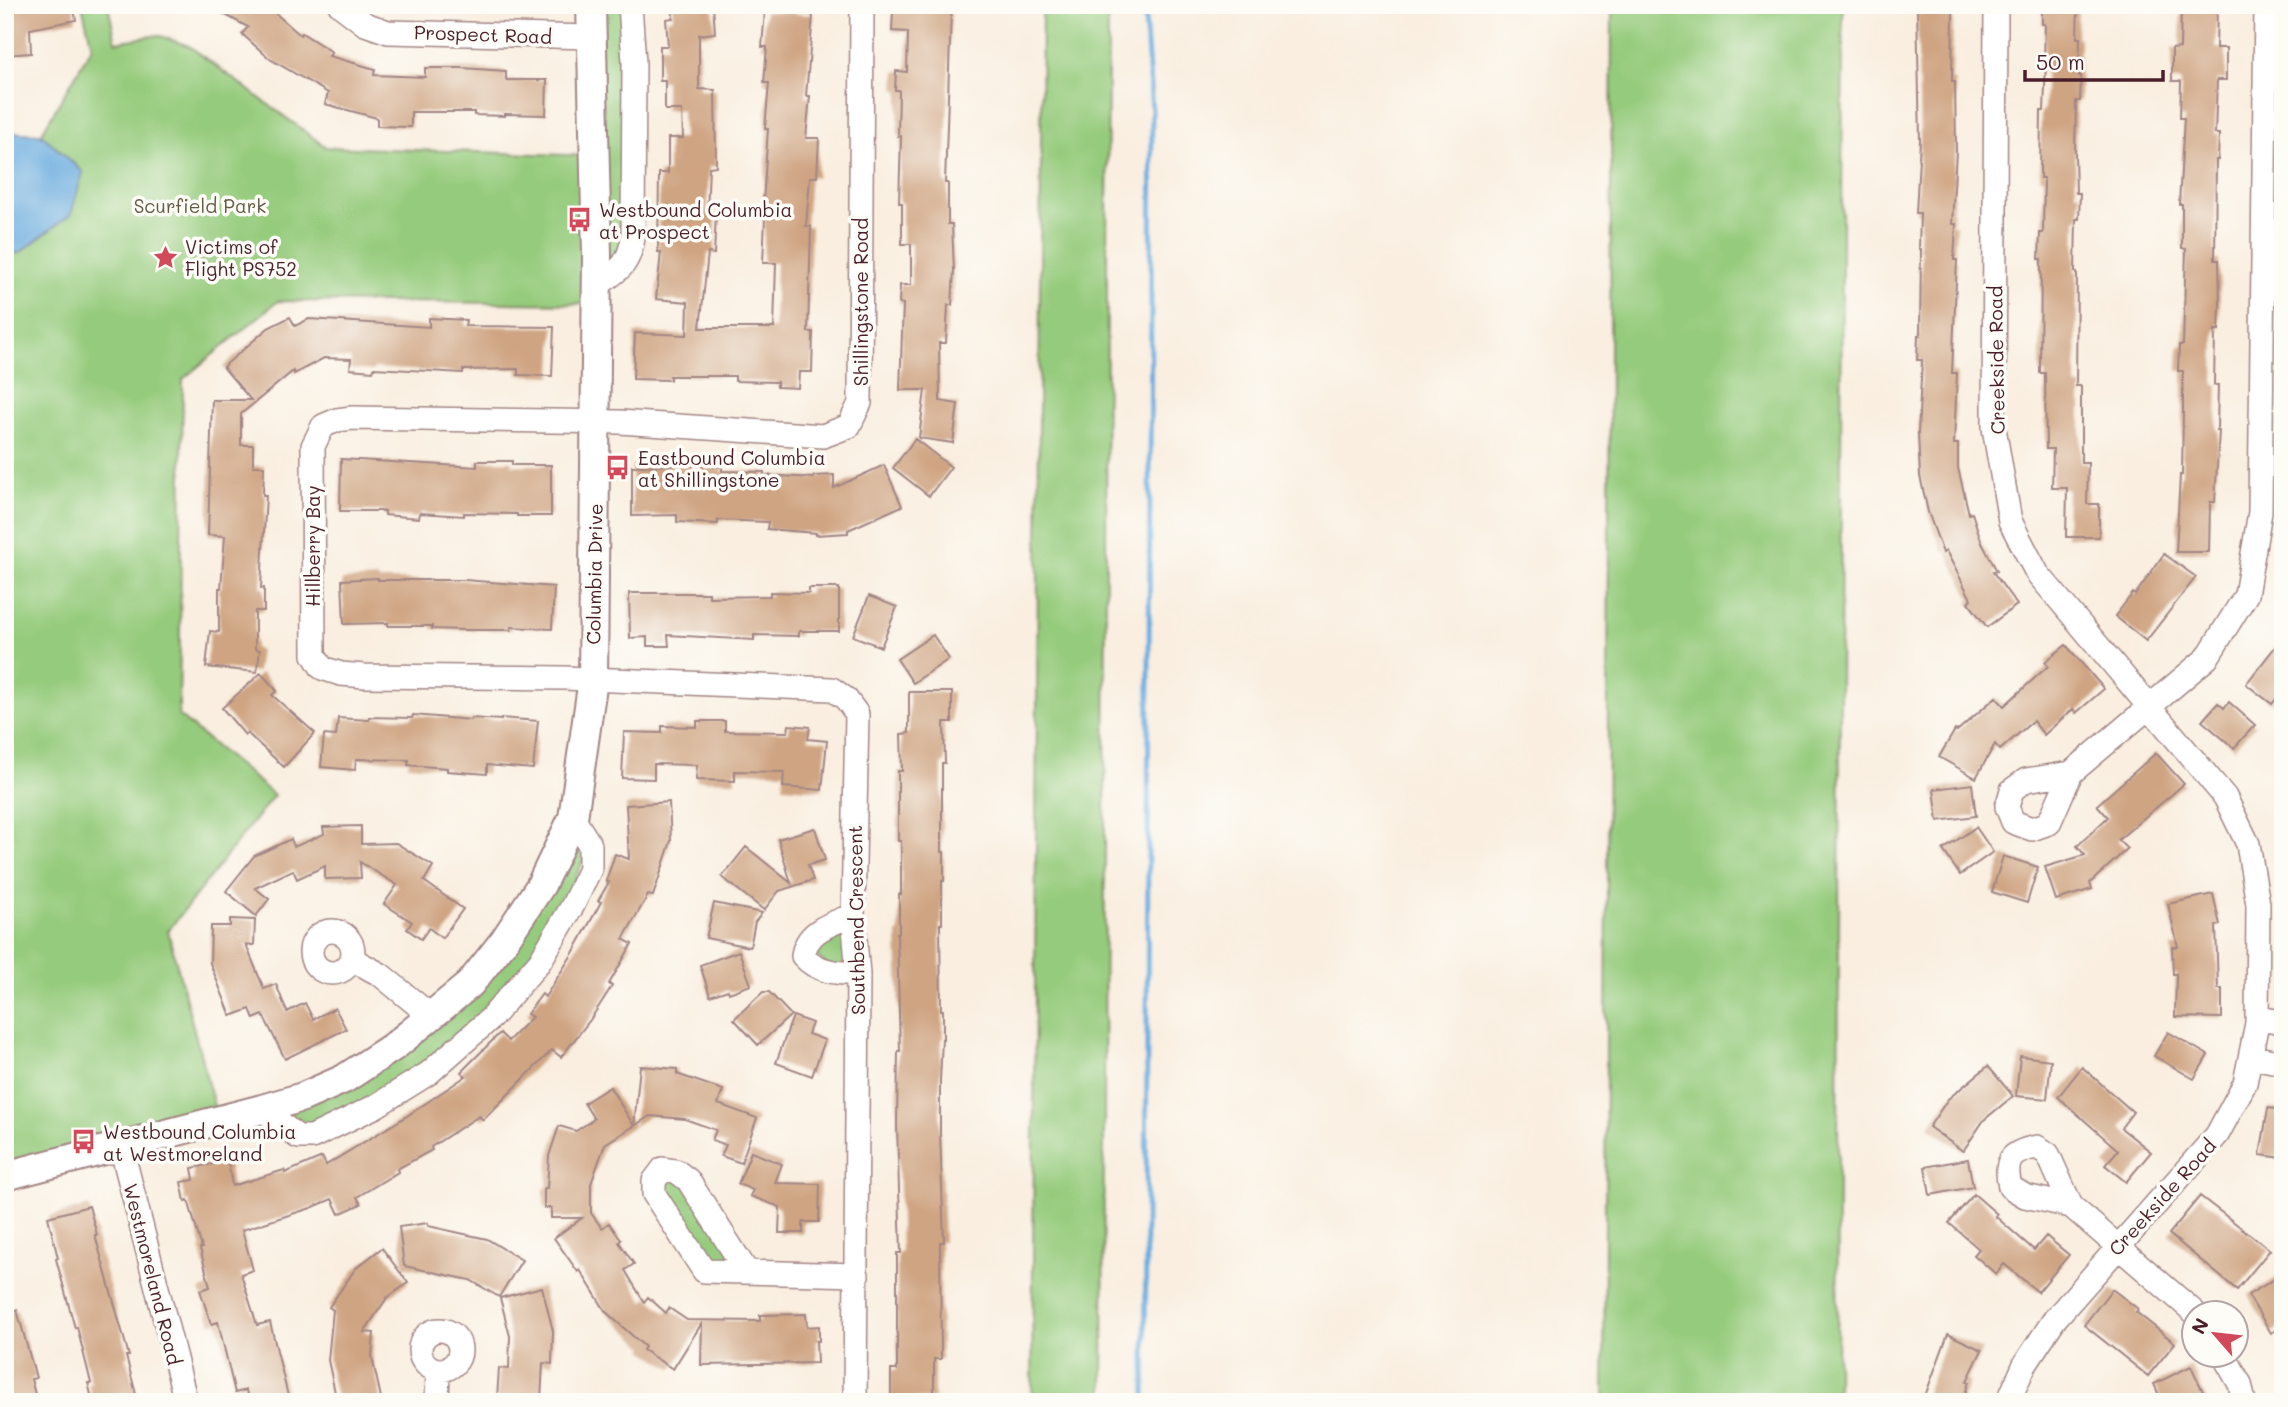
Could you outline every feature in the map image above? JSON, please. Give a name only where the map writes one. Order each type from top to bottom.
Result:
[{"type":"street","name":"Prospect Road","points":[[340,5],[365,24],[388,32],[593,37]]},
{"type":"street","name":"Columbia Drive","points":[[5,1176],[262,1109],[303,1097],[344,1079],[396,1045],[470,984],[504,942],[541,885],[573,818],[593,679],[597,254],[591,5]]},
{"type":"street","points":[[595,287],[621,268],[630,257],[633,238],[634,62],[630,5]]},
{"type":"street","name":"Shillingstone Road","points":[[596,421],[823,436],[849,426],[860,403],[862,5]]},
{"type":"street","name":"Creekside Road","points":[[1996,5],[1994,428],[2010,521],[2037,573],[2225,797],[2248,844],[2258,904],[2258,1018],[2245,1083],[2217,1135],[2054,1320],[2025,1364],[2008,1402]]},
{"type":"street","points":[[2071,773],[2207,658],[2246,595],[2260,512],[2274,66],[2266,5]]},
{"type":"street","name":"Hillberry Bay","points":[[593,679],[365,676],[341,674],[322,668],[314,655],[312,629],[313,446],[323,426],[352,418],[596,421]]},
{"type":"street","name":"Southbend Crescent","points":[[593,679],[832,689],[846,699],[857,714],[853,915],[858,974],[855,1402]]},
{"type":"street","points":[[262,1109],[298,1137],[312,1137],[376,1106],[429,1073],[492,1018],[540,961],[573,905],[590,869],[590,845],[573,818]]},
{"type":"street","points":[[853,915],[809,937],[804,945],[803,956],[818,968],[836,973],[858,974]]},
{"type":"street","points":[[352,959],[381,975],[432,1017]]},
{"type":"street","points":[[2258,1018],[2283,1022]]},
{"type":"street","points":[[2252,1057],[2283,1063]]},
{"type":"street","name":"Westmoreland Road","points":[[121,1146],[186,1402]]},
{"type":"street","points":[[747,1272],[688,1180],[676,1171],[663,1169],[653,1181],[654,1194],[704,1271],[857,1276]]},
{"type":"street","points":[[2071,1206],[2180,1300]]},
{"type":"street","points":[[2231,1368],[2240,1384],[2244,1402]]},
{"type":"street","points":[[437,1402],[438,1370]]},
{"type":"green space","name":"Scurfield Park","points":[[82,5],[108,5],[116,42],[158,35],[189,46],[326,147],[598,156],[594,5],[630,5],[636,250],[597,304],[278,301],[183,379],[179,716],[274,795],[168,931],[218,1121],[5,1176],[5,257],[21,252],[83,172],[41,134],[92,47]]},
{"type":"green space","points":[[1042,5],[1108,5],[1103,1402],[1032,1402]]},
{"type":"green space","points":[[1612,5],[1843,5],[1837,1402],[1604,1402]]},
{"type":"green space","points":[[573,818],[590,845],[540,961],[429,1073],[312,1137],[262,1109],[303,1097],[469,984]]},
{"type":"green space","points":[[853,915],[858,974],[836,973],[804,945]]},
{"type":"green space","points":[[676,1171],[747,1272],[704,1271],[654,1194]]},
{"type":"water","points":[[5,132],[41,134],[83,172],[71,214],[21,252],[5,257]]},
{"type":"building","points":[[73,5],[76,20],[30,29],[31,53],[5,55],[5,8]]},
{"type":"building","points":[[207,5],[266,5],[300,35],[302,33],[332,52],[329,56],[375,69],[374,75],[425,77],[425,68],[462,68],[506,71],[506,80],[547,80],[546,115],[411,112],[411,127],[377,126],[377,118],[325,104],[328,93],[270,59],[242,34],[248,27]]},
{"type":"building","points":[[672,5],[713,5],[715,33],[699,35],[699,89],[715,90],[716,166],[709,167],[707,214],[716,214],[714,254],[708,253],[700,328],[774,328],[776,263],[763,263],[765,218],[762,218],[769,83],[764,83],[767,47],[762,47],[765,11],[813,15],[806,96],[810,96],[806,138],[819,138],[817,177],[810,177],[806,226],[811,226],[808,332],[813,332],[812,372],[799,372],[798,388],[777,387],[777,382],[735,381],[735,376],[633,379],[635,333],[687,335],[688,302],[656,299],[661,252],[658,252],[659,173],[668,173],[668,138],[683,138],[682,110],[665,110],[665,81],[660,81],[660,46],[668,46],[666,19],[673,18]]},
{"type":"building","points":[[896,5],[946,5],[945,12],[951,12],[945,183],[948,183],[948,224],[952,224],[954,270],[952,305],[948,305],[946,343],[939,343],[940,401],[958,404],[953,443],[919,438],[925,390],[900,390],[903,304],[899,303],[900,285],[911,285],[911,244],[902,244],[902,203],[899,203],[899,90],[895,90],[896,71],[907,72],[908,32],[892,31]]},
{"type":"building","points":[[2042,5],[2078,5],[2077,38],[2080,38],[2081,76],[2080,101],[2076,101],[2075,153],[2076,193],[2080,193],[2079,219],[2076,219],[2076,386],[2081,386],[2081,463],[2088,463],[2087,504],[2099,504],[2099,537],[2066,537],[2067,488],[2052,488],[2053,449],[2046,449],[2045,373],[2040,373],[2039,259],[2040,233],[2043,233],[2044,178],[2040,178],[2041,111],[2044,111],[2046,63]]},
{"type":"building","points":[[1917,7],[1953,8],[1952,81],[1955,81],[1956,151],[1952,224],[1956,224],[1954,260],[1957,260],[1952,373],[1957,373],[1954,444],[1958,444],[1958,468],[1969,514],[1972,513],[1982,543],[1997,571],[1993,572],[2017,605],[1987,627],[1968,602],[1971,599],[1946,551],[1943,553],[1928,512],[1920,476],[1918,433],[1922,360],[1917,360],[1921,249],[1920,213],[1916,213],[1920,140]]},
{"type":"building","points":[[2181,8],[2217,9],[2216,48],[2226,48],[2226,80],[2217,80],[2215,134],[2219,134],[2216,160],[2215,260],[2219,260],[2220,304],[2219,330],[2215,330],[2214,385],[2218,385],[2219,430],[2215,502],[2210,502],[2209,552],[2176,552],[2182,475],[2183,410],[2183,371],[2178,371],[2179,345],[2183,345],[2186,249],[2182,248],[2182,204],[2179,204],[2184,118],[2180,118],[2181,81],[2172,81],[2172,49],[2180,48]]},
{"type":"building","points":[[290,317],[295,326],[309,319],[429,327],[429,318],[466,320],[465,326],[554,327],[552,376],[518,375],[518,369],[463,370],[463,373],[374,368],[373,371],[350,369],[351,359],[324,358],[294,374],[293,371],[241,414],[241,445],[253,445],[253,466],[264,466],[263,495],[266,495],[261,588],[264,588],[264,611],[255,611],[255,649],[260,650],[257,672],[206,667],[210,631],[219,632],[219,588],[225,536],[208,535],[212,400],[251,400],[223,367],[268,328]]},
{"type":"building","points":[[915,439],[951,467],[929,496],[893,468]]},
{"type":"building","points":[[341,459],[477,467],[477,461],[512,461],[512,465],[551,465],[551,516],[420,513],[419,518],[385,515],[385,511],[340,511]]},
{"type":"building","points":[[884,465],[902,506],[848,530],[848,533],[816,535],[767,529],[768,522],[718,520],[718,524],[677,522],[677,515],[632,516],[632,466],[722,467],[722,471],[764,472],[764,475],[814,478],[834,475],[834,488]]},
{"type":"building","points":[[2164,554],[2196,577],[2146,641],[2115,616],[2133,593],[2135,595]]},
{"type":"building","points":[[342,580],[465,580],[554,587],[552,629],[511,627],[511,630],[464,630],[432,629],[432,626],[388,626],[388,623],[344,624]]},
{"type":"building","points":[[809,588],[839,588],[839,631],[799,631],[799,636],[754,635],[754,640],[668,635],[669,646],[647,646],[647,637],[630,638],[629,593],[709,593],[709,597],[770,596],[770,592],[809,593]]},
{"type":"building","points":[[869,596],[897,607],[881,647],[853,636]]},
{"type":"building","points":[[933,635],[949,659],[913,683],[897,659]]},
{"type":"building","points":[[2283,637],[2283,690],[2272,704],[2246,684]]},
{"type":"building","points":[[2066,645],[2104,689],[2076,713],[2073,709],[2044,735],[2033,721],[2000,750],[1995,744],[1976,778],[1939,757],[1955,730],[1996,697],[2004,706],[2048,666],[2045,662]]},
{"type":"building","points":[[261,673],[277,691],[272,695],[315,733],[284,767],[247,733],[245,735],[222,708]]},
{"type":"building","points":[[909,692],[952,692],[952,722],[944,722],[945,763],[942,763],[944,881],[940,924],[943,1039],[940,1133],[944,1242],[940,1242],[941,1359],[934,1359],[934,1399],[891,1399],[891,1370],[897,1370],[897,1253],[901,1253],[897,1125],[900,1051],[897,933],[901,894],[898,771],[902,771],[901,734],[909,733]]},
{"type":"building","points":[[2229,702],[2255,725],[2234,748],[2202,721],[2218,703],[2224,708]]},
{"type":"building","points":[[413,715],[471,720],[501,718],[538,721],[533,769],[487,765],[487,774],[408,765],[409,760],[356,759],[355,770],[321,767],[324,735],[336,736],[338,718],[369,720],[369,717],[412,718]]},
{"type":"building","points":[[697,721],[725,721],[725,731],[788,732],[789,725],[810,727],[808,739],[827,741],[822,790],[783,787],[784,772],[735,771],[735,781],[696,780],[697,765],[654,764],[654,779],[622,778],[624,732],[662,733],[662,726],[697,727]]},
{"type":"building","points":[[2156,753],[2184,784],[2118,840],[2127,849],[2090,883],[2092,889],[2056,900],[2045,867],[2085,855],[2077,846],[2108,817],[2097,805]]},
{"type":"building","points":[[1972,784],[1976,816],[1938,821],[1934,789]]},
{"type":"building","points":[[669,802],[671,841],[653,896],[648,895],[623,939],[632,944],[609,984],[612,986],[561,1057],[552,1050],[483,1120],[479,1116],[431,1147],[432,1150],[397,1169],[398,1172],[357,1197],[361,1204],[339,1214],[332,1199],[242,1230],[253,1270],[241,1274],[257,1325],[270,1322],[288,1396],[263,1402],[249,1402],[246,1390],[235,1393],[218,1322],[211,1324],[200,1290],[210,1287],[202,1248],[181,1182],[194,1180],[192,1168],[228,1161],[232,1186],[284,1170],[285,1173],[322,1157],[326,1165],[407,1116],[466,1076],[461,1072],[500,1033],[508,1041],[532,1017],[527,1014],[542,994],[545,997],[601,902],[598,901],[609,882],[606,881],[615,854],[629,859],[626,805]]},
{"type":"building","points":[[361,826],[361,844],[396,843],[433,866],[424,881],[463,909],[442,938],[429,928],[421,939],[407,929],[412,922],[384,904],[397,885],[360,862],[361,878],[325,879],[325,866],[297,879],[293,870],[255,888],[269,899],[256,916],[226,891],[254,856],[291,839],[294,847],[324,834],[323,827]]},
{"type":"building","points":[[1976,827],[1993,852],[1960,875],[1943,850]]},
{"type":"building","points":[[815,828],[825,860],[808,865],[813,880],[779,891],[764,910],[722,877],[746,847],[791,883],[778,839]]},
{"type":"building","points":[[2003,856],[2038,867],[2027,903],[1992,892]]},
{"type":"building","points":[[2213,894],[2220,925],[2216,926],[2218,989],[2222,989],[2222,1018],[2175,1017],[2176,974],[2173,974],[2172,947],[2178,947],[2168,904]]},
{"type":"building","points":[[714,903],[762,913],[755,922],[750,947],[706,938]]},
{"type":"building","points":[[230,919],[255,920],[254,945],[246,945],[264,989],[276,984],[287,1012],[305,1003],[313,1019],[335,1008],[346,1029],[285,1059],[263,1015],[254,1019],[250,1009],[231,1016],[210,963],[211,926],[230,926]]},
{"type":"building","points":[[739,951],[751,985],[710,996],[700,965]]},
{"type":"building","points":[[763,992],[769,992],[791,1015],[758,1045],[734,1019]]},
{"type":"building","points":[[793,1016],[812,1023],[808,1034],[825,1040],[812,1076],[776,1063]]},
{"type":"building","points":[[2168,1032],[2208,1055],[2194,1079],[2154,1056]]},
{"type":"building","points":[[2020,1056],[2051,1060],[2047,1099],[2016,1096]]},
{"type":"building","points":[[640,1066],[677,1069],[677,1074],[723,1090],[718,1104],[757,1118],[741,1163],[721,1156],[726,1145],[712,1140],[716,1130],[685,1119],[650,1116],[634,1126]]},
{"type":"building","points":[[1988,1066],[2013,1096],[1984,1120],[1963,1151],[1929,1127],[1948,1099]]},
{"type":"building","points":[[2082,1067],[2133,1112],[2121,1128],[2151,1152],[2126,1182],[2105,1165],[2118,1150],[2058,1097]]},
{"type":"building","points":[[610,1087],[634,1126],[605,1144],[591,1184],[591,1213],[602,1228],[609,1223],[621,1240],[619,1242],[634,1264],[625,1270],[644,1302],[648,1297],[666,1313],[669,1308],[687,1320],[760,1321],[760,1315],[806,1314],[807,1327],[819,1326],[819,1341],[816,1341],[817,1363],[701,1365],[702,1323],[673,1369],[643,1350],[645,1347],[606,1312],[580,1270],[578,1272],[554,1238],[582,1218],[551,1218],[551,1208],[544,1208],[544,1188],[547,1188],[549,1156],[559,1126],[576,1131],[594,1119],[584,1103]]},
{"type":"building","points":[[2268,1108],[2283,1110],[2283,1158],[2260,1155]]},
{"type":"building","points":[[751,1152],[782,1164],[775,1183],[820,1184],[819,1222],[803,1222],[803,1233],[779,1233],[780,1207],[750,1196],[753,1190],[738,1184]]},
{"type":"building","points":[[1968,1159],[1973,1187],[1930,1195],[1925,1167]]},
{"type":"building","points":[[1974,1194],[2034,1250],[2046,1236],[2069,1255],[2038,1292],[2004,1264],[1996,1274],[1974,1255],[1979,1249],[1949,1223]]},
{"type":"building","points":[[2200,1196],[2270,1250],[2237,1290],[2169,1234]]},
{"type":"building","points":[[89,1206],[129,1356],[126,1356],[138,1402],[93,1402],[77,1327],[75,1328],[56,1259],[58,1258],[48,1217]]},
{"type":"building","points":[[428,1223],[428,1226],[487,1239],[522,1260],[499,1297],[470,1280],[404,1266],[399,1227]]},
{"type":"building","points":[[382,1248],[408,1283],[387,1298],[364,1332],[374,1333],[372,1357],[382,1402],[337,1402],[328,1360],[333,1310],[329,1307],[356,1268]]},
{"type":"building","points":[[2283,1274],[2283,1326],[2271,1333],[2248,1295]]},
{"type":"building","points":[[542,1287],[553,1331],[552,1364],[543,1363],[541,1400],[497,1398],[499,1368],[509,1369],[510,1336],[500,1298]]},
{"type":"building","points":[[2112,1289],[2175,1343],[2148,1376],[2084,1325]]},
{"type":"building","points":[[17,1310],[36,1378],[31,1379],[37,1402],[5,1402],[5,1313]]},
{"type":"building","points":[[1948,1334],[1982,1350],[1967,1381],[1969,1382],[1962,1402],[1940,1402],[1925,1396]]},
{"type":"building","points":[[2192,1368],[2208,1402],[2162,1402],[2154,1384]]},
{"type":"waterway","points":[[1144,5],[1152,110],[1145,1402]]},
{"type":"place","name":"Westbound Columbia at Prospect","points":[[579,220]]},
{"type":"place","name":"Victims of Flight PS752","points":[[165,257]]},
{"type":"place","name":"Eastbound Columbia at Shillingstone","points":[[618,468]]},
{"type":"place","name":"Westbound Columbia at Westmoreland","points":[[83,1142]]}]
